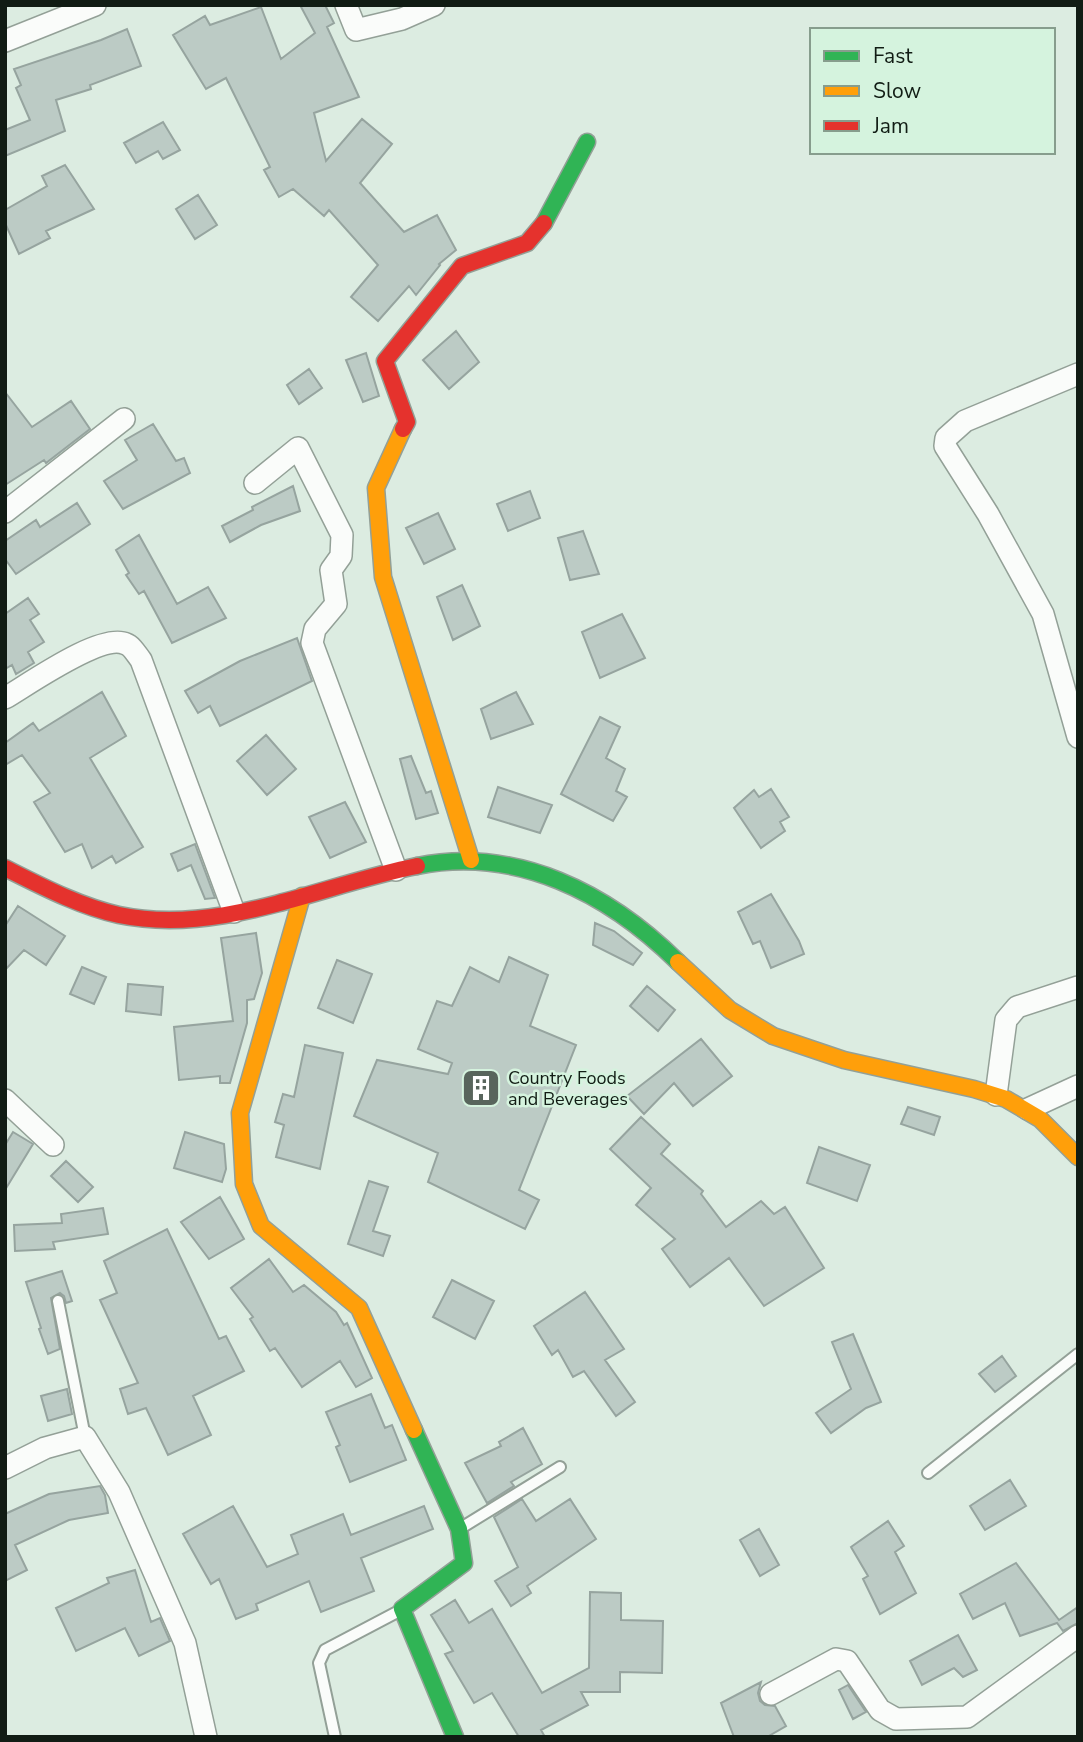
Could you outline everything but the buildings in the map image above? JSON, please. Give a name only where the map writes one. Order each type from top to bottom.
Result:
[{"type":"street","points":[[5,41],[95,5]]},
{"type":"street","points":[[346,5],[356,30],[402,19],[434,5]]},
{"type":"street","points":[[471,860],[383,577],[376,488],[407,422],[385,361],[462,266],[527,243],[542,226],[587,142]]},
{"type":"street","points":[[1078,374],[965,421],[946,438],[945,446],[988,514],[1043,614],[1078,737]]},
{"type":"street","points":[[5,512],[124,419]]},
{"type":"street","points":[[255,483],[298,448],[342,536],[341,556],[331,570],[336,604],[315,629],[312,643],[396,870]]},
{"type":"street","points":[[5,698],[89,648],[109,641],[127,644],[141,660],[234,912]]},
{"type":"street","points":[[5,868],[74,900],[119,914],[155,919],[192,919],[234,912],[396,870],[436,863],[471,860],[539,872],[582,888],[615,908],[642,929],[716,999],[751,1024],[834,1059],[996,1095],[1028,1109],[1078,1157]]},
{"type":"street","points":[[302,896],[240,1113],[244,1184],[261,1226],[359,1308],[459,1529],[464,1563],[402,1609],[455,1737]]},
{"type":"street","points":[[996,1095],[1006,1020],[1017,1007],[1078,988]]},
{"type":"street","points":[[1028,1109],[1078,1086]]},
{"type":"street","points":[[5,1100],[53,1145]]},
{"type":"street","points":[[5,1468],[45,1448],[85,1437],[119,1492],[185,1643],[206,1737]]},
{"type":"street","points":[[771,1694],[836,1659],[847,1661],[880,1710],[896,1719],[967,1717],[1078,1636]]},
{"type":"lane","points":[[58,1301],[85,1437]]},
{"type":"lane","points":[[928,1473],[1078,1354]]},
{"type":"lane","points":[[459,1529],[560,1466]]},
{"type":"lane","points":[[335,1737],[319,1663],[326,1650],[402,1609]]},
{"type":"traffic: fast","points":[[544,223],[587,142]]},
{"type":"traffic: fast","points":[[417,866],[454,862],[490,863],[525,869],[559,881],[622,915],[678,962]]},
{"type":"traffic: fast","points":[[414,1430],[459,1529],[464,1563],[402,1609],[455,1737]]},
{"type":"traffic: slow","points":[[403,429],[376,488],[383,577],[471,860]]},
{"type":"traffic: slow","points":[[302,896],[240,1113],[244,1184],[261,1226],[359,1308],[414,1430]]},
{"type":"traffic: slow","points":[[678,962],[730,1010],[773,1036],[844,1060],[974,1089],[1006,1099],[1040,1119],[1078,1157]]},
{"type":"traffic: jam","points":[[403,429],[407,422],[385,361],[462,266],[527,243],[544,223]]},
{"type":"traffic: jam","points":[[5,868],[89,906],[119,915],[157,920],[232,914],[417,866]]},
{"type":"place","name":"Country Foods and Beverages","points":[[481,1088]]}]
